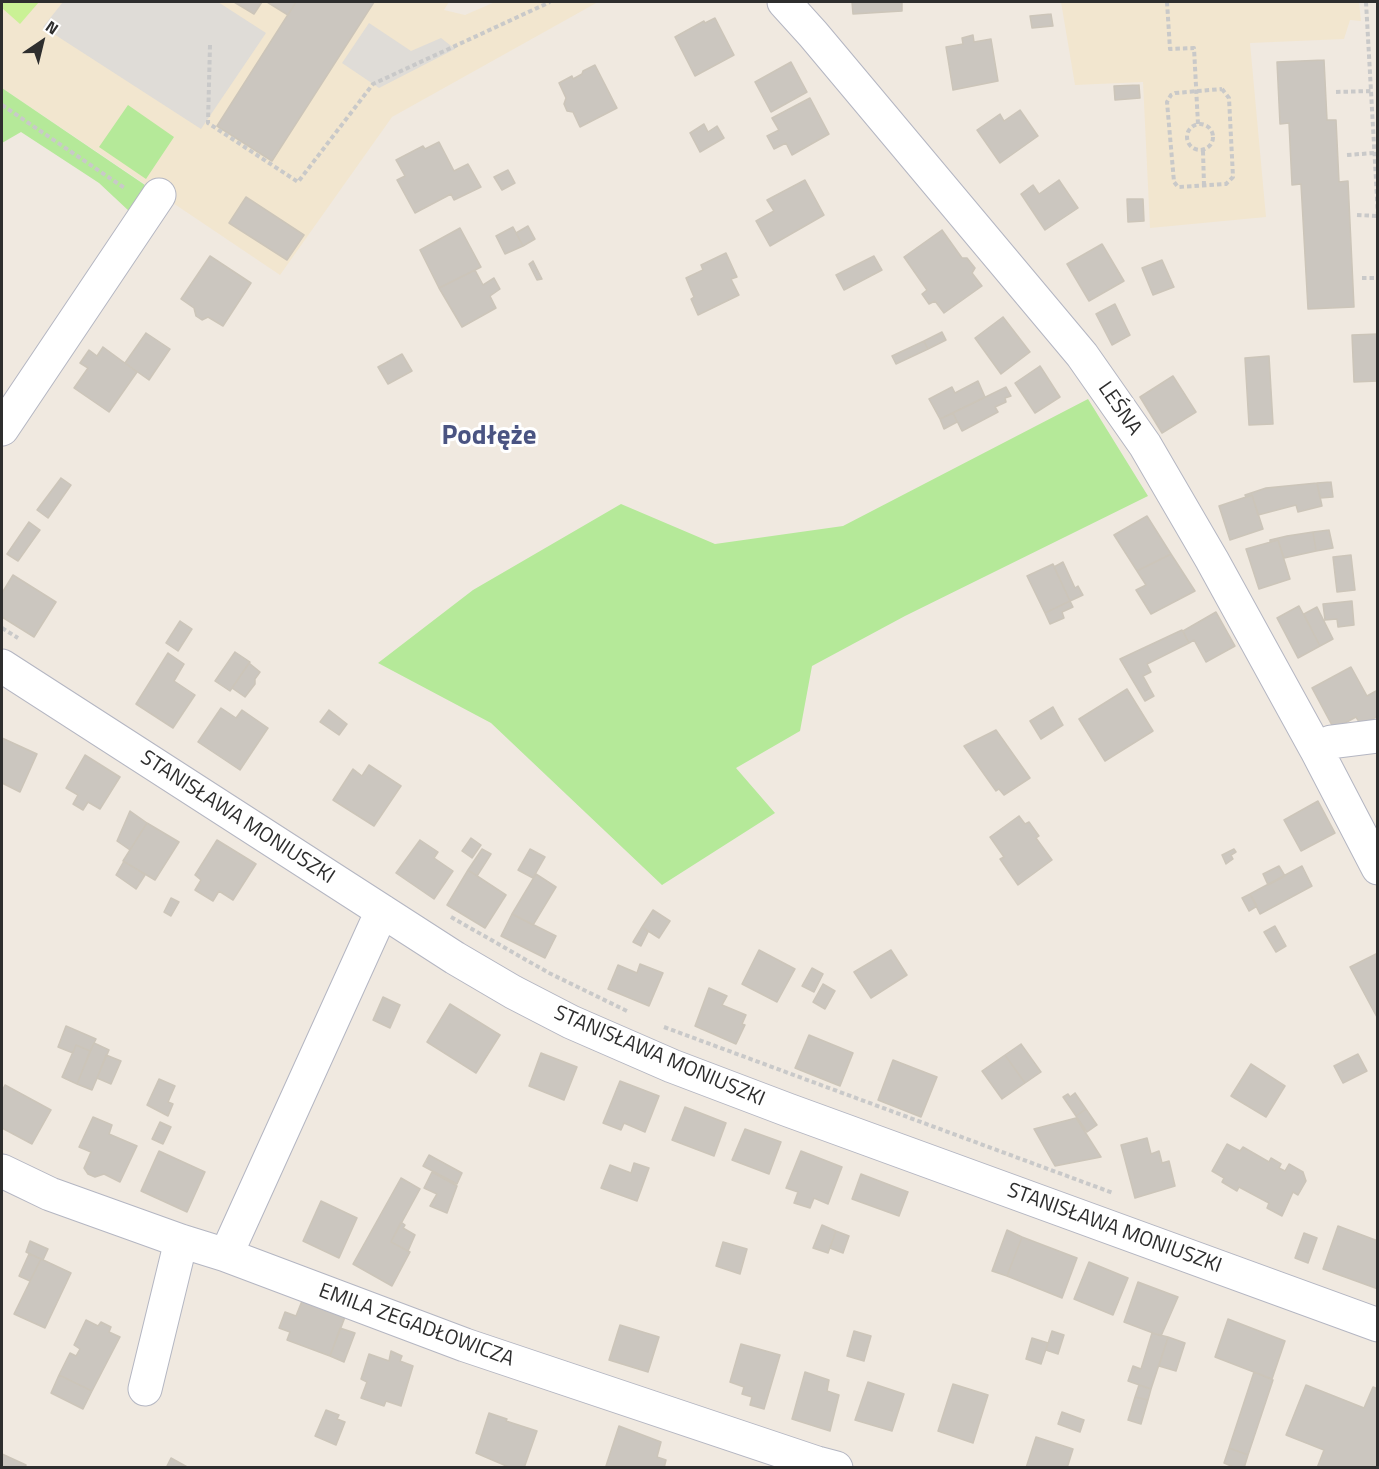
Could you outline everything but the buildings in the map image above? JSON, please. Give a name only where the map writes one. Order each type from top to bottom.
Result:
[{"type":"street","name":"LEŚNA","points":[[784,2],[1082,355],[1145,445],[1212,560],[1316,749],[1377,868]]},
{"type":"street","points":[[2,429],[152,206]]},
{"type":"street","name":"STANISŁAWA MONIUSZKI","points":[[2,666],[382,911],[513,992],[571,1022],[672,1066],[1377,1325]]},
{"type":"street","points":[[1316,749],[1331,742],[1377,736]]},
{"type":"street","points":[[226,1255],[382,911]]},
{"type":"street","name":"EMILA ZEGADŁOWICZA","points":[[2,1171],[50,1194],[226,1255],[465,1345],[817,1463],[836,1467]]},
{"type":"street","points":[[145,1389],[181,1241]]},
{"type":"path","points":[[210,45],[208,123],[298,182],[373,84],[550,2]]},
{"type":"path","points":[[1167,2],[1170,49],[1194,48],[1198,124]]},
{"type":"path","points":[[1357,215],[1377,216],[1366,2]]},
{"type":"path","points":[[1222,88],[1229,98],[1233,177],[1226,184],[1204,185],[1178,187],[1174,182],[1167,102],[1175,93],[1222,88]]},
{"type":"path","points":[[1336,92],[1371,91]]},
{"type":"path","points":[[2,105],[152,206]]},
{"type":"path","points":[[1198,124],[1206,125],[1212,130],[1214,139],[1203,151],[1195,150],[1187,140],[1187,133],[1191,127],[1198,124]]},
{"type":"path","points":[[1203,151],[1204,185]]},
{"type":"path","points":[[1347,155],[1374,153]]},
{"type":"path","points":[[1362,278],[1377,278]]},
{"type":"path","points":[[2,627],[22,640]]},
{"type":"path","points":[[445,913],[549,973],[636,1015]]},
{"type":"path","points":[[656,1024],[1113,1193]]},
{"type":"shaded area","points":[[2,2],[449,2],[444,10],[465,15],[495,2],[598,2],[392,117],[280,275],[2,88]]},
{"type":"shaded area","points":[[63,2],[218,2],[266,33],[201,129],[43,27]]},
{"type":"shaded area","points":[[1061,2],[1359,2],[1361,21],[1350,20],[1344,39],[1250,43],[1266,217],[1150,228],[1143,82],[1075,85]]},
{"type":"shaded area","points":[[369,23],[411,51],[441,38],[455,49],[379,88],[342,63]]},
{"type":"green space","points":[[2,2],[39,2],[20,24],[2,8]]},
{"type":"green space","points":[[2,88],[145,185],[130,212],[99,183],[21,132],[2,143]]},
{"type":"green space","points":[[128,105],[174,137],[146,179],[99,147]]},
{"type":"green space","points":[[1088,399],[1148,496],[905,616],[812,666],[800,731],[736,768],[775,813],[662,885],[491,723],[378,663],[473,590],[621,504],[715,544],[843,526]]},
{"type":"district","name":"Podłęże","points":[[489,437]]}]
